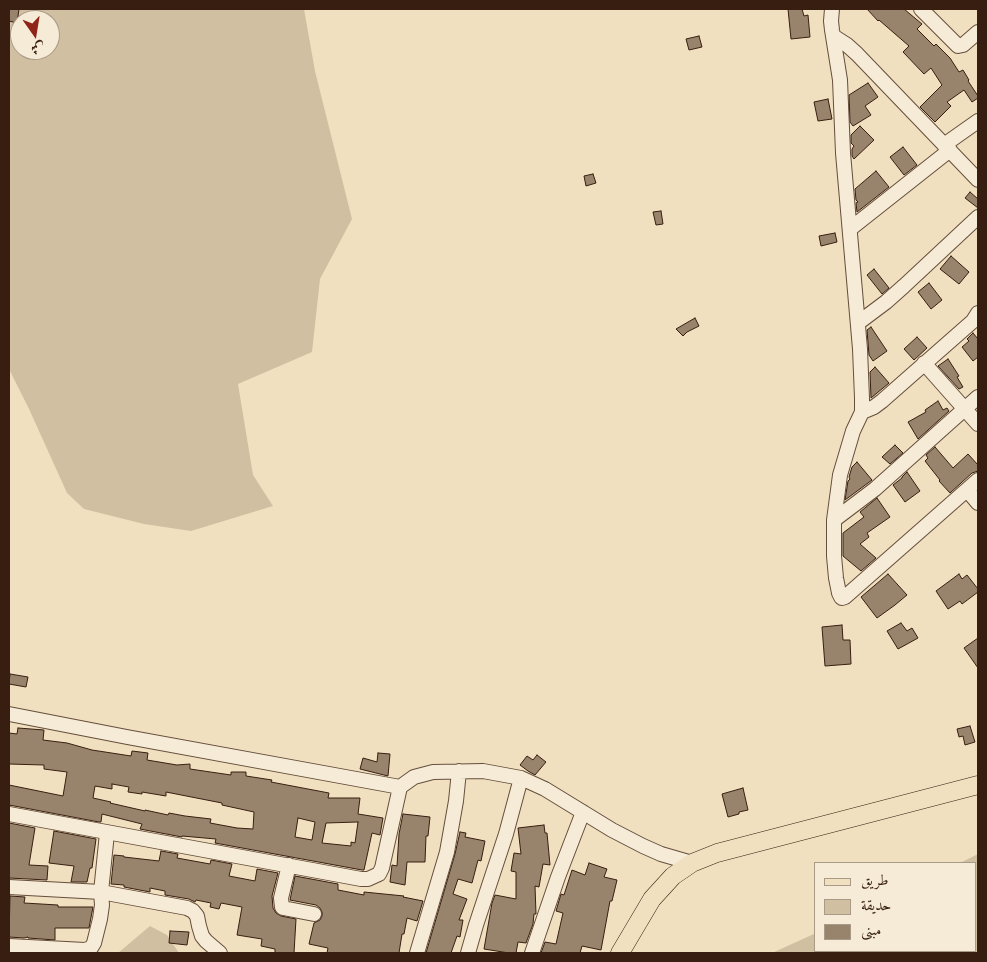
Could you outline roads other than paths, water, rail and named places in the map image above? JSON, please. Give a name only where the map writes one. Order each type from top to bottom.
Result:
[{"type":"main road","points":[[620,953],[652,898],[673,876],[692,863],[717,853],[978,785]]},
{"type":"street","points":[[832,9],[831,21],[840,80],[843,153],[860,349],[862,412],[850,439],[840,475],[834,520],[834,556],[836,578],[841,597],[843,598],[978,480]]},
{"type":"street","points":[[921,9],[958,46],[964,45],[978,32]]},
{"type":"street","points":[[833,36],[857,54],[978,180]]},
{"type":"street","points":[[850,229],[978,121]]},
{"type":"street","points":[[858,323],[892,296],[978,217]]},
{"type":"street","points":[[862,412],[882,401],[972,321],[978,313]]},
{"type":"street","points":[[924,363],[978,424]]},
{"type":"street","points":[[834,520],[875,489],[978,397]]},
{"type":"street","points":[[967,490],[978,503]]},
{"type":"street","points":[[9,714],[127,738],[400,787]]},
{"type":"street","points":[[417,953],[446,852],[456,801],[459,771]]},
{"type":"street","points":[[9,814],[368,879],[379,874],[382,868],[400,787],[414,777],[433,772],[483,771],[521,778],[545,789],[612,830],[661,854],[692,863]]},
{"type":"street","points":[[468,953],[506,834],[521,778]]},
{"type":"street","points":[[532,953],[583,812]]},
{"type":"street","points":[[9,946],[85,950],[94,943],[102,905],[101,892],[107,833]]},
{"type":"street","points":[[289,866],[282,898],[283,908],[314,914]]},
{"type":"street","points":[[9,887],[101,892],[187,908],[194,911],[197,916],[202,936],[220,953]]}]
